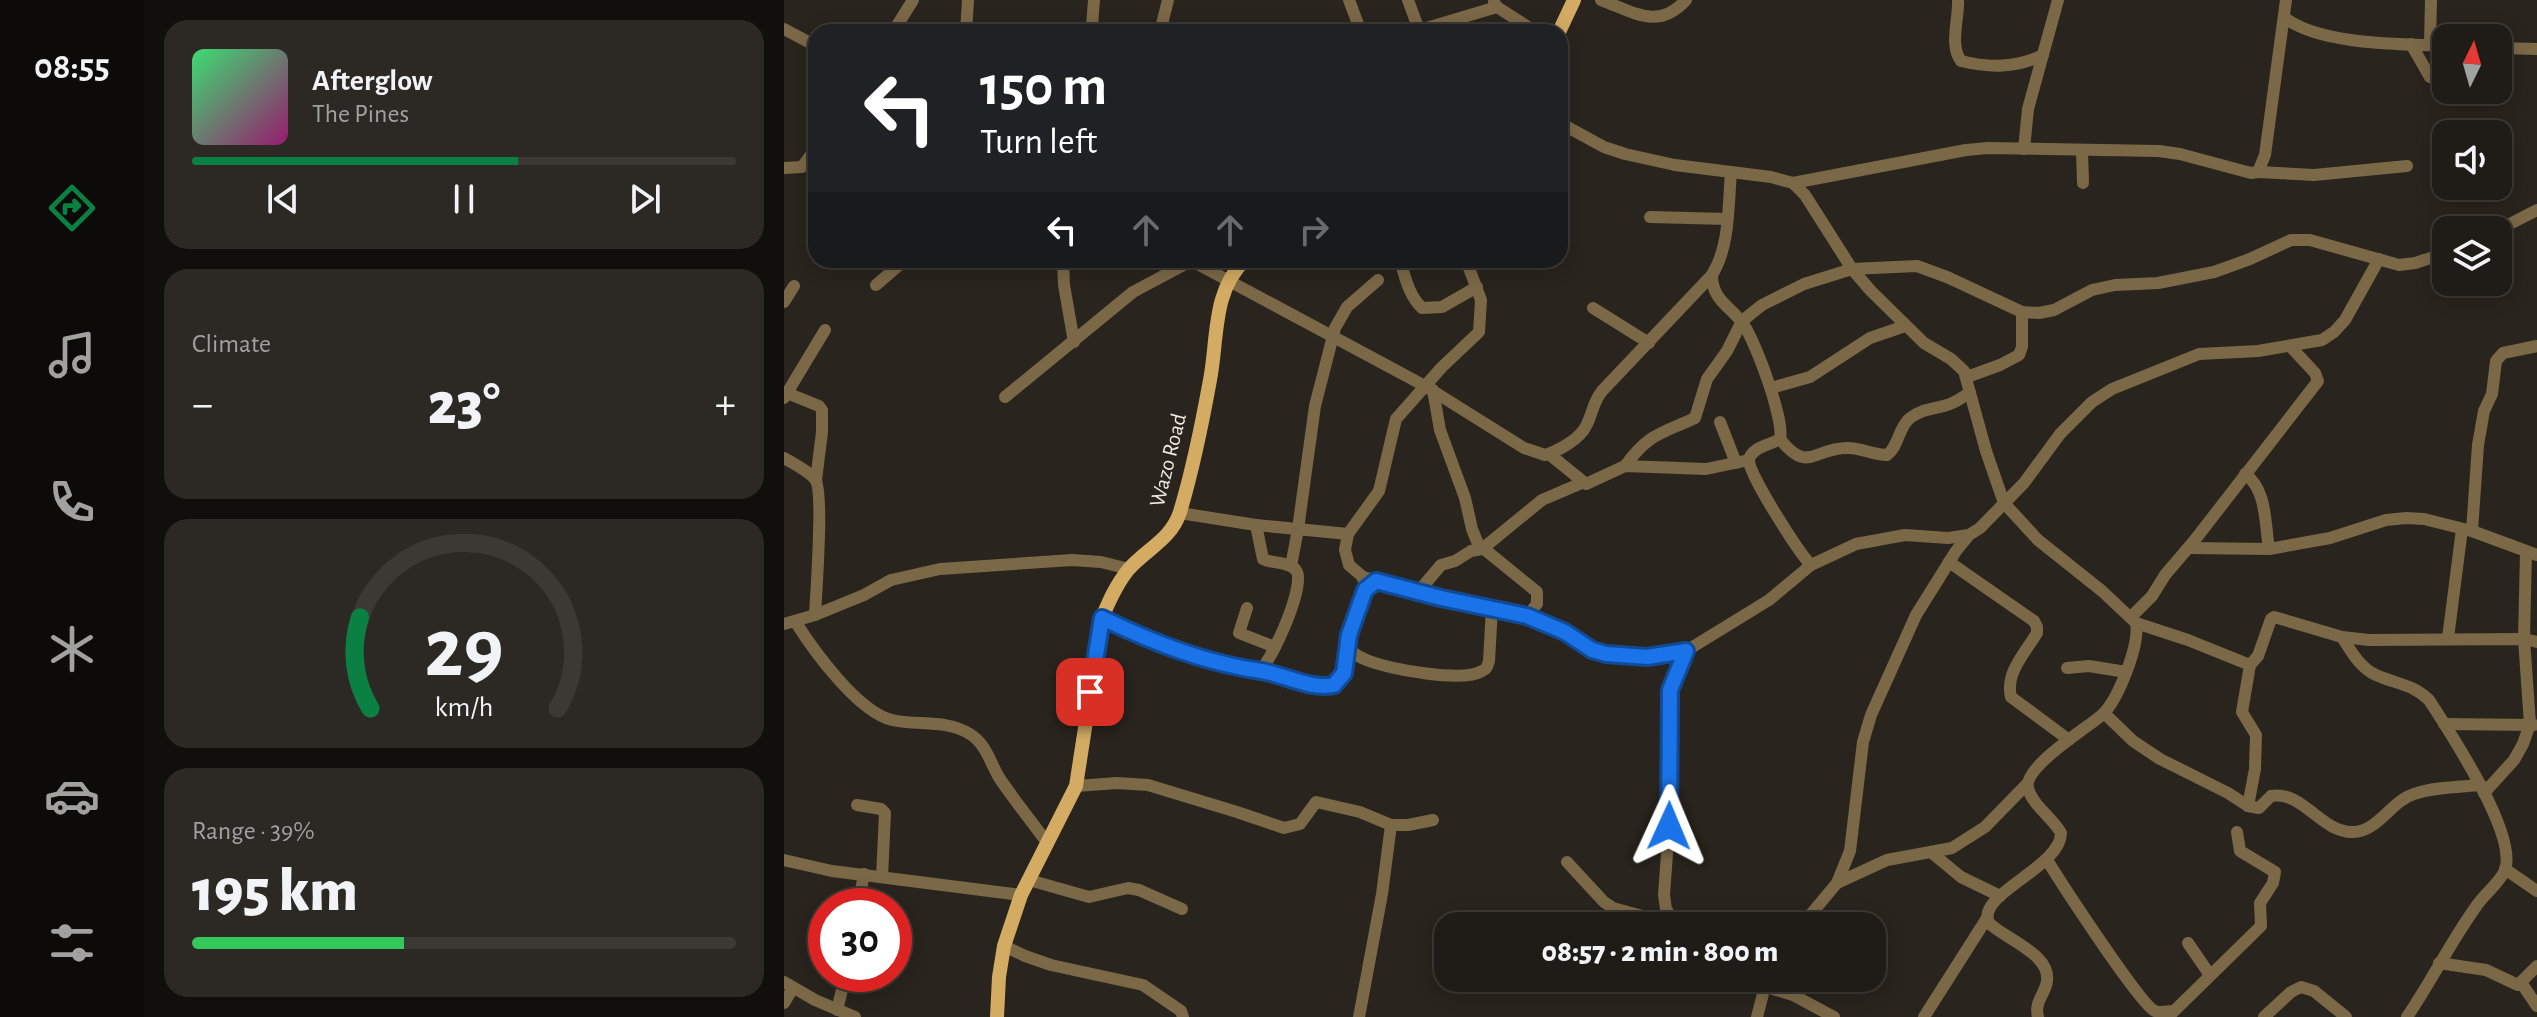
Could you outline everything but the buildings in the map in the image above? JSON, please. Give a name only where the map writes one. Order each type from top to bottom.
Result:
[{"type":"main road","points":[[1563,24],[1574,0]]},
{"type":"main road","name":"Wazo Road","points":[[997,1017],[1004,946],[1021,895],[1076,786],[1102,618],[1109,599],[1129,569],[1169,534],[1180,513],[1210,379],[1219,304],[1237,268]]},
{"type":"street","points":[[898,24],[913,0]]},
{"type":"street","points":[[966,24],[968,0]]},
{"type":"street","points":[[1092,24],[1094,0]]},
{"type":"street","points":[[1162,24],[1168,0]]},
{"type":"street","points":[[1349,0],[1358,24]]},
{"type":"street","points":[[1408,0],[1414,24]]},
{"type":"street","points":[[1601,0],[1638,14],[1660,18],[1671,14],[1686,0]]},
{"type":"street","points":[[1958,0],[1955,39],[1956,52],[1961,61],[2010,67],[2043,55]]},
{"type":"street","points":[[2024,149],[2028,109],[2058,0]]},
{"type":"street","points":[[2258,172],[2265,155],[2286,0]]},
{"type":"street","points":[[2285,18],[2296,26],[2322,35],[2430,45],[2431,0]]},
{"type":"street","points":[[1436,24],[1495,4],[1524,24]]},
{"type":"street","points":[[784,29],[808,42]]},
{"type":"street","points":[[2411,44],[2432,77]]},
{"type":"street","points":[[2512,48],[2537,49]]},
{"type":"street","points":[[1568,127],[1604,147],[1625,154],[1793,183],[1966,150],[2159,151],[2251,173],[2314,175],[2407,166]]},
{"type":"street","points":[[2082,151],[2083,183]]},
{"type":"street","points":[[784,168],[802,167],[808,159]]},
{"type":"street","points":[[1205,268],[1429,388],[1524,448],[1541,455],[1549,454],[1585,429],[1594,402],[1602,391],[1712,275],[1720,262],[1731,173]]},
{"type":"street","points":[[1793,183],[1805,195],[1852,269],[1905,326],[1931,349],[1959,365],[1967,377],[1986,451],[2004,503],[2038,540],[2134,620],[2250,665]]},
{"type":"street","points":[[2512,223],[2537,210]]},
{"type":"street","points":[[1650,217],[1727,219]]},
{"type":"street","points":[[1549,454],[1584,482],[1591,484],[1625,466],[1637,450],[1655,436],[1695,418],[1707,379],[1727,351],[1742,321],[1762,305],[1804,284],[1852,269],[1917,266],[2022,312],[2039,313],[2054,310],[2092,290],[2115,285],[2158,283],[2214,272],[2291,240],[2310,240],[2399,265],[2432,258]]},
{"type":"street","points":[[1813,912],[1837,883],[1850,851],[1866,727],[1916,615],[1969,535],[1980,528],[2024,483],[2074,418],[2092,402],[2112,389],[2199,354],[2258,351],[2322,340],[2345,320],[2379,259]]},
{"type":"street","points":[[876,285],[896,268]]},
{"type":"street","points":[[1063,268],[1074,342]]},
{"type":"street","points":[[1005,397],[1133,292],[1176,268]]},
{"type":"street","points":[[1403,268],[1415,301],[1422,308],[1442,307],[1477,287]]},
{"type":"street","points":[[1364,583],[1349,565],[1345,550],[1348,534],[1379,491],[1396,419],[1429,388],[1479,332],[1482,310],[1469,268]]},
{"type":"street","points":[[1625,466],[1706,469],[1749,460],[1760,448],[1780,439],[1782,432],[1771,388],[1758,353],[1742,321],[1720,301],[1712,275]]},
{"type":"street","points":[[1291,566],[1315,406],[1333,337],[1340,316],[1347,307],[1378,280]]},
{"type":"street","points":[[784,302],[794,286]]},
{"type":"street","points":[[1593,308],[1649,343]]},
{"type":"street","points":[[1967,377],[2019,355],[2022,347],[2022,312]]},
{"type":"street","points":[[1771,388],[1810,377],[1870,338],[1905,326]]},
{"type":"street","points":[[815,615],[820,514],[816,480],[823,411],[819,406],[786,396],[825,330]]},
{"type":"street","points":[[1837,883],[1887,860],[1952,848],[1985,827],[2027,784],[2040,765],[2104,713],[2126,672],[2136,645],[2134,620],[2165,575],[2318,381],[2315,373],[2290,346]]},
{"type":"street","points":[[2448,638],[2478,445],[2484,411],[2492,394],[2496,361],[2503,353],[2537,346]]},
{"type":"street","points":[[1429,388],[1440,430],[1465,498],[1477,548],[1537,592],[1537,604],[1527,616]]},
{"type":"street","points":[[1780,439],[1791,454],[1802,458],[1852,448],[1887,455],[1893,450],[1902,427],[1911,417],[1924,410],[1948,405],[1970,393]]},
{"type":"street","points":[[1720,422],[1736,463]]},
{"type":"street","points":[[784,458],[816,480]]},
{"type":"street","points":[[1749,460],[1759,486],[1801,555],[1811,565]]},
{"type":"street","points":[[2245,474],[2252,479],[2261,497],[2269,549]]},
{"type":"street","points":[[1419,591],[1441,565],[1477,548],[1542,500],[1584,482]]},
{"type":"street","points":[[1180,513],[1256,525],[1348,534]]},
{"type":"street","points":[[2104,713],[2133,741],[2160,759],[2248,806],[2259,808],[2271,796],[2288,795],[2318,817],[2340,830],[2350,832],[2370,827],[2411,794],[2482,789],[2514,760],[2533,725],[2531,554],[2467,530],[2424,519],[2406,518],[2386,520],[2301,544],[2269,549],[2189,548]]},
{"type":"street","points":[[1256,525],[1263,559],[1291,566],[1297,573],[1296,589],[1275,647],[1260,671]]},
{"type":"street","points":[[1364,583],[1376,581],[1527,616],[1565,632],[1592,650],[1647,657],[1686,651],[1769,600],[1811,565],[1856,544],[1905,535],[1948,538],[1969,535]]},
{"type":"street","points":[[1048,844],[1000,778],[986,749],[977,739],[958,729],[890,720],[877,715],[840,681],[789,623],[864,595],[891,580],[940,569],[1072,560],[1101,562],[1129,569]]},
{"type":"street","points":[[1949,562],[2034,621],[2037,633],[2012,674],[2011,697],[2069,740]]},
{"type":"street","points":[[1102,618],[1149,641],[1227,666],[1331,686],[1344,673],[1349,635],[1364,583]]},
{"type":"street","points":[[1247,608],[1239,633],[1275,647]]},
{"type":"street","points":[[1347,649],[1363,659],[1391,668],[1425,674],[1481,672],[1489,661],[1492,608]]},
{"type":"street","points":[[2248,806],[2257,754],[2256,735],[2242,712],[2250,665],[2258,656],[2274,617],[2342,637],[2369,640],[2448,638],[2530,641]]},
{"type":"street","points":[[2342,637],[2357,660],[2374,675],[2418,689],[2429,700],[2482,789],[2502,833],[2506,850],[2505,869],[2479,901],[2407,1017]]},
{"type":"street","points":[[1668,912],[1664,895],[1671,753],[1669,703],[1670,690],[1686,651]]},
{"type":"street","points":[[2067,668],[2089,666],[2126,672]]},
{"type":"street","points":[[2444,724],[2533,725]]},
{"type":"street","points":[[1076,786],[1117,783],[1148,785],[1284,828],[1300,824],[1316,802],[1360,812],[1391,825],[1433,820]]},
{"type":"street","points":[[1924,1017],[1987,918],[1988,911],[2000,896],[2047,860],[2058,847],[2061,833],[2031,795],[2027,784]]},
{"type":"street","points":[[857,805],[881,809],[885,813],[882,877]]},
{"type":"street","points":[[1359,1017],[1382,894],[1391,825]]},
{"type":"street","points":[[2047,860],[2123,973],[2149,1006],[2156,1012],[2171,1014],[2261,926],[2260,903],[2275,879],[2274,869],[2240,851],[2237,832]]},
{"type":"street","points":[[1932,853],[1961,877],[2000,896]]},
{"type":"street","points":[[784,860],[882,877],[1021,895]]},
{"type":"street","points":[[1567,862],[1604,902],[1627,912]]},
{"type":"street","points":[[2505,869],[2537,891]]},
{"type":"street","points":[[861,888],[864,874]]},
{"type":"street","points":[[1029,880],[1089,897],[1128,888],[1139,890],[1182,909]]},
{"type":"street","points":[[1987,918],[1995,929],[2039,958],[2046,969],[2046,986],[2036,1006],[2038,1017]]},
{"type":"street","points":[[2188,943],[2210,975]]},
{"type":"street","points":[[1004,946],[1051,965],[1143,985],[1177,1008],[1183,1017]]},
{"type":"street","points":[[2439,963],[2478,968],[2513,984],[2522,984]]},
{"type":"street","points":[[2522,984],[2537,966]]},
{"type":"street","points":[[2522,984],[2537,1006]]},
{"type":"street","points":[[784,1003],[788,985],[855,1017]]},
{"type":"street","points":[[2264,1017],[2291,992],[2301,987],[2314,991],[2346,1017]]},
{"type":"street","points":[[837,1010],[842,992]]},
{"type":"street","points":[[1757,1017],[1760,992]]},
{"type":"street","points":[[1787,992],[1834,1017]]},
{"type":"route","points":[[1090,692],[1102,618],[1149,641],[1227,666],[1311,684],[1334,685],[1344,673],[1349,635],[1365,590],[1376,581],[1527,616],[1565,632],[1592,650],[1606,654],[1647,657],[1686,651],[1670,690],[1669,826]]}]
